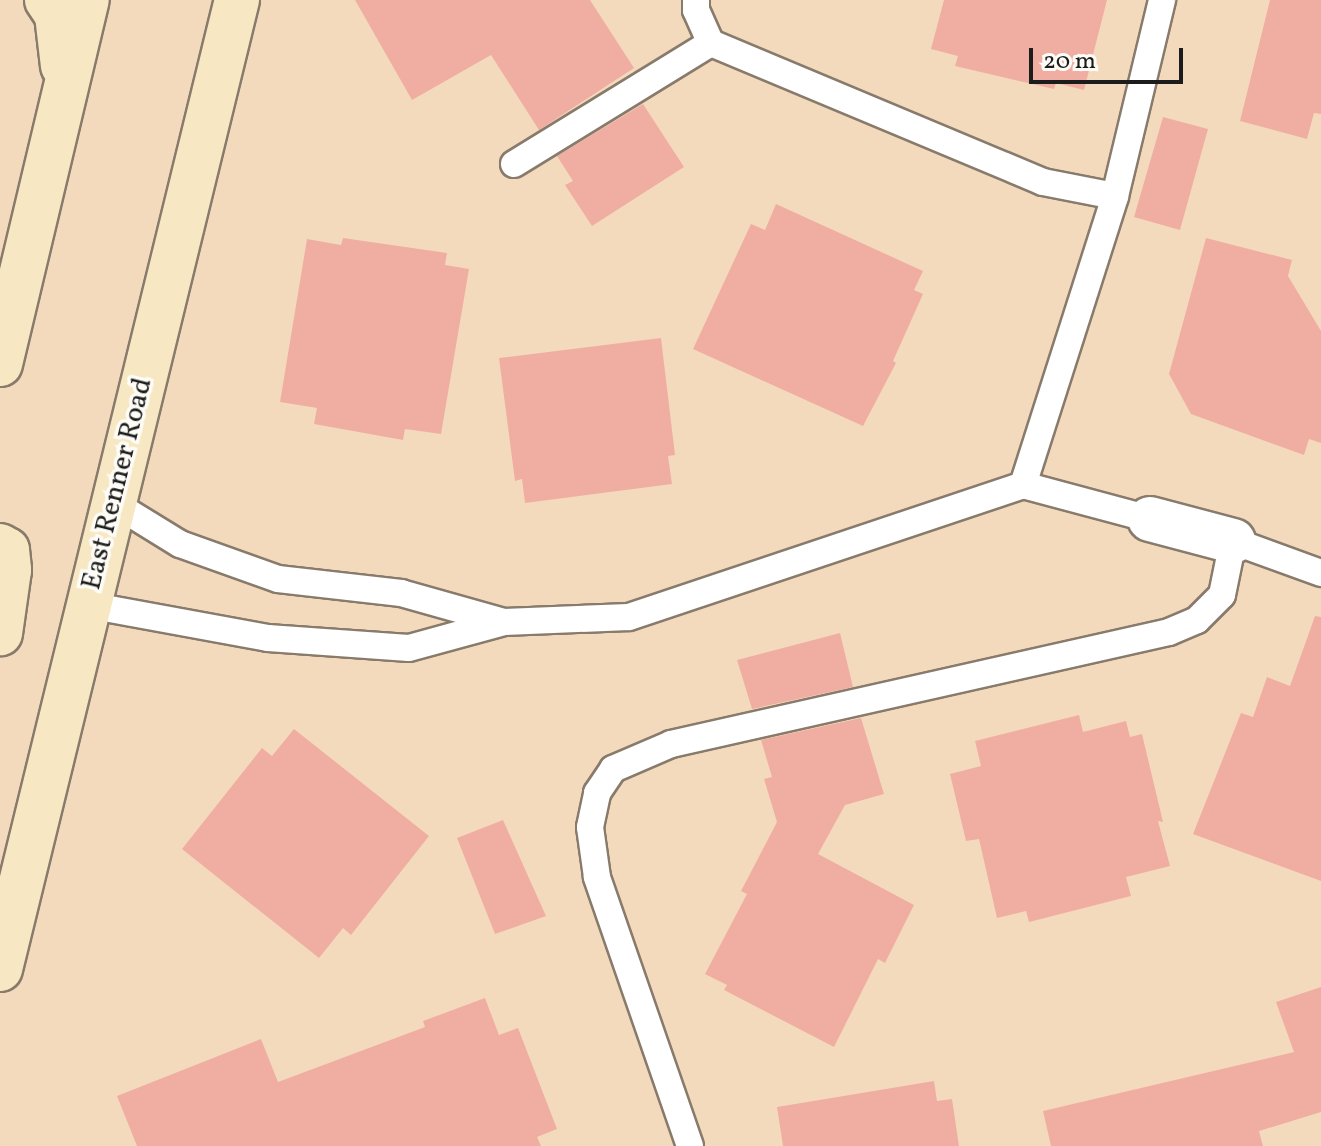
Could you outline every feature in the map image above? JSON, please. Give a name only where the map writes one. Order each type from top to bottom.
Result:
[{"type":"main road","points":[[47,0],[57,15],[66,88]]},
{"type":"main road","points":[[0,364],[87,0]]},
{"type":"main road","name":"East Renner Road","points":[[0,969],[237,0]]},
{"type":"main road","points":[[0,546],[7,550],[9,570],[0,633]]},
{"type":"street","points":[[1150,519],[1233,541]]},
{"type":"lane","points":[[696,0],[696,10],[711,43],[1043,182],[1115,196]]},
{"type":"lane","points":[[1023,485],[1115,196],[1162,0]]},
{"type":"lane","points":[[514,164],[711,43]]},
{"type":"lane","points":[[88,605],[268,638],[409,648],[504,622],[629,617],[1023,485],[1150,519]]},
{"type":"lane","points":[[115,504],[180,544],[278,579],[401,593],[504,622]]},
{"type":"lane","points":[[690,1146],[597,877],[590,827],[597,793],[613,769],[671,744],[1169,632],[1197,620],[1222,595],[1233,541],[1321,573]]},
{"type":"building","points":[[355,0],[590,0],[634,68],[539,130],[491,55],[412,100]]},
{"type":"building","points":[[944,0],[1107,0],[1084,90],[1056,83],[1054,89],[955,66],[958,56],[931,49]]},
{"type":"building","points":[[1270,0],[1321,0],[1321,114],[1314,113],[1307,139],[1240,121]]},
{"type":"building","points":[[643,104],[684,167],[592,226],[565,185],[573,181],[557,156]]},
{"type":"building","points":[[1163,117],[1208,129],[1180,230],[1134,217]]},
{"type":"building","points":[[776,204],[923,271],[914,290],[923,294],[893,361],[896,363],[863,426],[693,349],[751,224],[765,230]]},
{"type":"building","points":[[343,238],[447,253],[445,265],[469,269],[441,434],[405,429],[403,440],[314,424],[317,408],[280,402],[307,239],[341,245]]},
{"type":"building","points":[[1206,238],[1292,260],[1288,276],[1321,331],[1321,443],[1309,439],[1304,455],[1191,414],[1169,374]]},
{"type":"building","points":[[661,338],[675,455],[668,456],[672,484],[525,503],[522,479],[515,481],[499,358]]},
{"type":"building","points":[[1315,616],[1321,617],[1321,881],[1193,834],[1241,713],[1253,717],[1267,677],[1290,686]]},
{"type":"building","points":[[840,633],[853,687],[752,709],[737,660]]},
{"type":"building","points":[[1079,715],[1083,732],[1126,721],[1130,737],[1142,734],[1163,822],[1158,821],[1170,866],[1126,877],[1131,896],[1029,922],[1026,911],[997,918],[979,839],[966,841],[950,774],[981,766],[975,741]]},
{"type":"building","points":[[861,718],[884,794],[845,805],[818,854],[914,905],[885,963],[878,959],[834,1047],[724,990],[727,985],[705,974],[747,894],[741,891],[777,822],[764,779],[772,777],[761,740]]},
{"type":"building","points":[[294,729],[429,836],[351,935],[343,928],[319,958],[182,849],[262,748],[272,756]]},
{"type":"building","points":[[503,820],[546,916],[495,934],[457,838]]},
{"type":"building","points":[[1321,987],[1321,1112],[1259,1131],[1263,1146],[1051,1146],[1043,1111],[1294,1052],[1276,1002]]},
{"type":"building","points":[[485,998],[499,1035],[518,1028],[557,1129],[537,1137],[541,1146],[137,1146],[117,1096],[261,1039],[278,1082],[425,1027],[423,1021]]},
{"type":"building","points":[[934,1081],[937,1101],[952,1099],[959,1146],[783,1146],[777,1107]]}]
